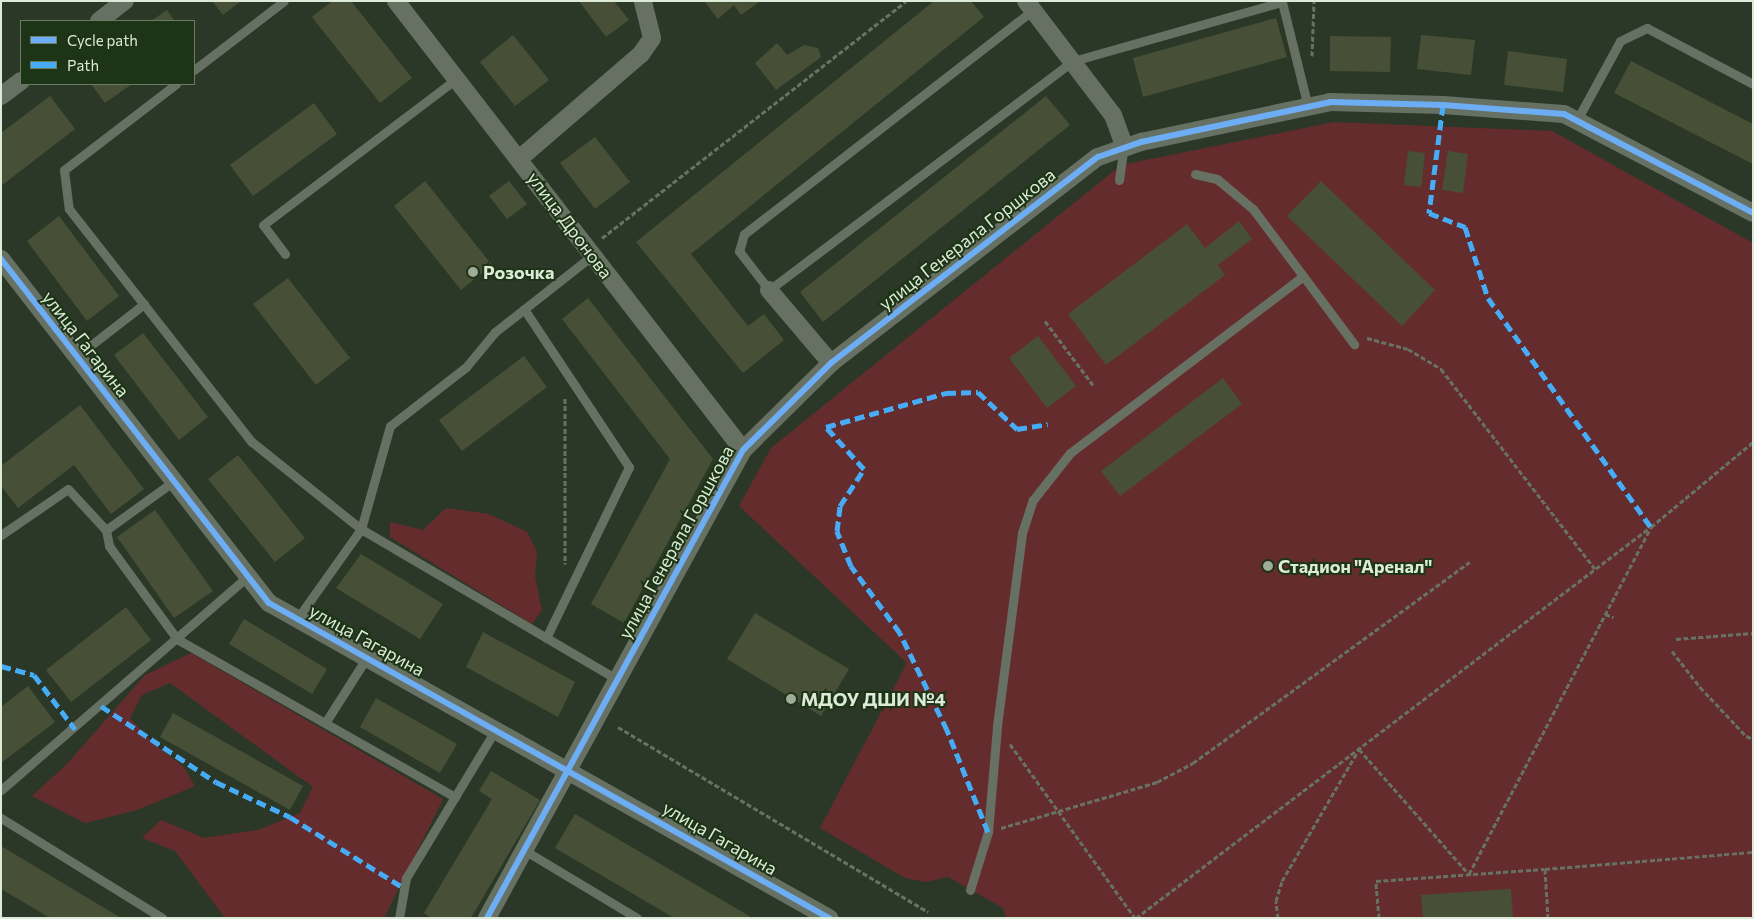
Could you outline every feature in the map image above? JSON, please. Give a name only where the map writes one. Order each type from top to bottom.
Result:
[{"type":"street","points":[[100,20],[125,1]]},
{"type":"street","name":"улица Дронова","points":[[396,1],[743,450]]},
{"type":"street","points":[[519,159],[641,54],[652,38],[643,1]]},
{"type":"street","points":[[1029,6],[1112,115],[1124,146]]},
{"type":"street","points":[[1,96],[20,82]]},
{"type":"street","name":"улица Генерала Горшкова","points":[[487,918],[743,450],[831,363],[1098,156],[1124,146],[1330,102],[1443,105],[1564,114],[1753,213]]},
{"type":"street","name":"улица Гагарина","points":[[1,259],[269,603],[569,769],[829,918]]},
{"type":"street","points":[[769,290],[831,363]]},
{"type":"lane","points":[[195,69],[284,1]]},
{"type":"lane","points":[[1029,6],[744,234],[739,251],[769,290],[1072,61],[1282,2],[1303,77],[1308,107]]},
{"type":"lane","points":[[1577,120],[1620,41],[1647,28],[1753,84]]},
{"type":"lane","points":[[285,254],[263,225],[456,79]]},
{"type":"lane","points":[[175,85],[64,170],[70,209],[252,442],[361,528],[618,680]]},
{"type":"lane","points":[[1119,180],[1124,146]]},
{"type":"lane","points":[[1195,174],[1217,179],[1253,209],[1302,277],[1354,344]]},
{"type":"lane","points":[[297,618],[361,528],[390,426],[466,367],[495,332],[590,252]]},
{"type":"lane","points":[[970,890],[988,832],[997,726],[1022,533],[1033,500],[1070,453],[1302,277]]},
{"type":"lane","points":[[77,356],[144,304]]},
{"type":"lane","points":[[524,309],[629,467],[546,638]]},
{"type":"lane","points":[[106,530],[174,481]]},
{"type":"lane","points":[[1,535],[68,489],[106,530],[109,546],[177,639],[455,797]]},
{"type":"lane","points":[[1,790],[248,576]]},
{"type":"lane","points":[[325,723],[367,657]]},
{"type":"lane","points":[[399,918],[406,878],[496,729]]},
{"type":"lane","points":[[1,818],[162,918]]},
{"type":"lane","points":[[524,850],[637,918]]},
{"type":"path","points":[[590,252],[906,1]]},
{"type":"path","points":[[1303,77],[1311,74],[1314,1]]},
{"type":"path","points":[[1045,321],[1093,385]]},
{"type":"path","points":[[1363,337],[1408,349],[1441,369],[1595,569]]},
{"type":"path","points":[[565,368],[565,599]]},
{"type":"path","points":[[997,726],[1135,918],[1651,527],[1753,442]]},
{"type":"path","points":[[1469,874],[1651,527]]},
{"type":"path","points":[[988,832],[1059,813],[1157,782],[1193,763],[1470,562]]},
{"type":"path","points":[[1605,614],[1612,617]]},
{"type":"path","points":[[1676,639],[1753,633]]},
{"type":"path","points":[[1672,651],[1707,694],[1746,736],[1753,739]]},
{"type":"path","points":[[618,727],[928,912]]},
{"type":"path","points":[[1359,750],[1469,874]]},
{"type":"path","points":[[1278,918],[1276,902],[1282,881],[1359,750]]},
{"type":"path","points":[[1378,918],[1376,881],[1545,870],[1753,852]]},
{"type":"path","points":[[1545,870],[1548,918]]},
{"type":"shaded area","points":[[1334,122],[1552,131],[1753,243],[1753,918],[1006,918],[1003,908],[948,877],[925,882],[905,878],[820,828],[907,663],[739,506],[771,448],[1121,165]]},
{"type":"shaded area","points":[[446,508],[489,514],[527,532],[537,552],[535,576],[542,610],[532,624],[390,537],[390,522],[423,530]]},
{"type":"shaded area","points":[[191,653],[443,799],[384,918],[225,918],[175,851],[142,838],[161,820],[204,838],[258,830],[300,813],[313,787],[170,683],[142,695],[130,718],[156,746],[183,766],[195,786],[137,810],[85,823],[32,796],[67,764],[145,675]]},
{"type":"building","points":[[212,1],[241,1],[223,15]]},
{"type":"building","points":[[332,1],[351,1],[412,78],[380,103],[312,17]]},
{"type":"building","points":[[579,1],[614,1],[629,20],[606,37]]},
{"type":"building","points":[[704,1],[759,2],[741,15],[734,5],[718,19]]},
{"type":"building","points":[[934,1],[971,1],[984,17],[691,254],[748,326],[764,314],[784,340],[743,373],[636,242]]},
{"type":"building","points":[[167,10],[174,20],[152,20]]},
{"type":"building","points":[[1276,18],[1287,57],[1143,97],[1133,58]]},
{"type":"building","points":[[513,35],[549,80],[515,106],[480,62]]},
{"type":"building","points":[[1421,35],[1475,40],[1471,75],[1417,69]]},
{"type":"building","points":[[1330,36],[1391,37],[1390,72],[1330,71]]},
{"type":"building","points":[[777,43],[787,55],[804,45],[818,48],[821,57],[776,90],[755,63]]},
{"type":"building","points":[[1508,51],[1567,59],[1563,92],[1504,85]]},
{"type":"building","points":[[1631,61],[1753,124],[1753,164],[1614,93]]},
{"type":"building","points":[[92,85],[131,85],[105,103]]},
{"type":"building","points":[[50,96],[75,129],[1,186],[1,133]]},
{"type":"building","points":[[1046,96],[1070,125],[823,322],[800,292]]},
{"type":"building","points":[[314,103],[337,134],[253,196],[230,165]]},
{"type":"building","points":[[595,137],[630,182],[595,209],[560,163]]},
{"type":"building","points":[[1408,151],[1425,153],[1421,187],[1404,185]]},
{"type":"building","points":[[1448,151],[1468,154],[1463,193],[1442,190]]},
{"type":"building","points":[[425,181],[492,265],[461,290],[394,206]]},
{"type":"building","points":[[509,181],[527,204],[507,219],[489,196]]},
{"type":"building","points":[[1321,181],[1435,290],[1402,326],[1287,216]]},
{"type":"building","points":[[59,216],[119,296],[87,321],[27,241]]},
{"type":"building","points":[[1239,221],[1252,239],[1218,265],[1225,275],[1106,365],[1068,314],[1187,224],[1205,248]]},
{"type":"building","points":[[288,278],[350,358],[316,385],[253,304]]},
{"type":"building","points":[[588,298],[713,459],[624,623],[591,604],[670,459],[562,319]]},
{"type":"building","points":[[143,333],[208,417],[179,440],[114,355]]},
{"type":"building","points":[[1038,336],[1076,386],[1047,408],[1009,358]]},
{"type":"building","points":[[524,356],[547,387],[462,451],[439,420]]},
{"type":"building","points":[[1223,378],[1242,404],[1120,496],[1101,471]]},
{"type":"building","points":[[80,405],[144,489],[111,514],[74,465],[18,508],[1,486],[1,466]]},
{"type":"building","points":[[238,455],[305,538],[275,562],[208,479]]},
{"type":"building","points":[[155,510],[213,591],[174,618],[117,537]]},
{"type":"building","points":[[361,554],[443,604],[420,639],[336,588]]},
{"type":"building","points":[[126,607],[151,640],[71,702],[46,670]]},
{"type":"building","points":[[755,613],[849,669],[821,716],[727,659]]},
{"type":"building","points":[[244,619],[327,669],[312,694],[229,644]]},
{"type":"building","points":[[483,632],[575,682],[558,717],[466,667]]},
{"type":"building","points":[[28,686],[55,722],[1,763],[1,707]]},
{"type":"building","points":[[376,698],[457,744],[440,773],[360,727]]},
{"type":"building","points":[[173,713],[303,786],[290,810],[160,737]]},
{"type":"building","points":[[491,771],[540,800],[471,918],[431,918],[424,913],[492,799],[479,791]]},
{"type":"building","points":[[575,814],[752,918],[674,918],[555,848]]},
{"type":"building","points":[[1,846],[121,918],[50,918],[1,889]]},
{"type":"building","points":[[1511,889],[1513,918],[1423,918],[1421,895]]},
{"type":"marked path","points":[[1443,105],[1429,213],[1465,227],[1488,298],[1651,527]]},
{"type":"marked path","points":[[988,832],[947,730],[900,633],[851,566],[837,531],[840,506],[864,469],[826,427],[946,393],[978,392],[1017,429],[1048,424]]},
{"type":"marked path","points":[[1,666],[34,675],[75,729]]},
{"type":"marked path","points":[[101,706],[216,782],[290,817],[404,888]]},
{"type":"cycle path","points":[[487,918],[743,450],[831,363],[1098,157],[1141,142],[1330,102],[1443,105],[1564,114],[1753,213]]},
{"type":"cycle path","points":[[1,259],[269,603],[829,918]]},
{"type":"place","name":"Розочка","points":[[473,272]]},
{"type":"place","name":"Стадион \"Аренал\"","points":[[1268,566]]},
{"type":"place","name":"МДОУ ДШИ №4","points":[[791,699]]}]
